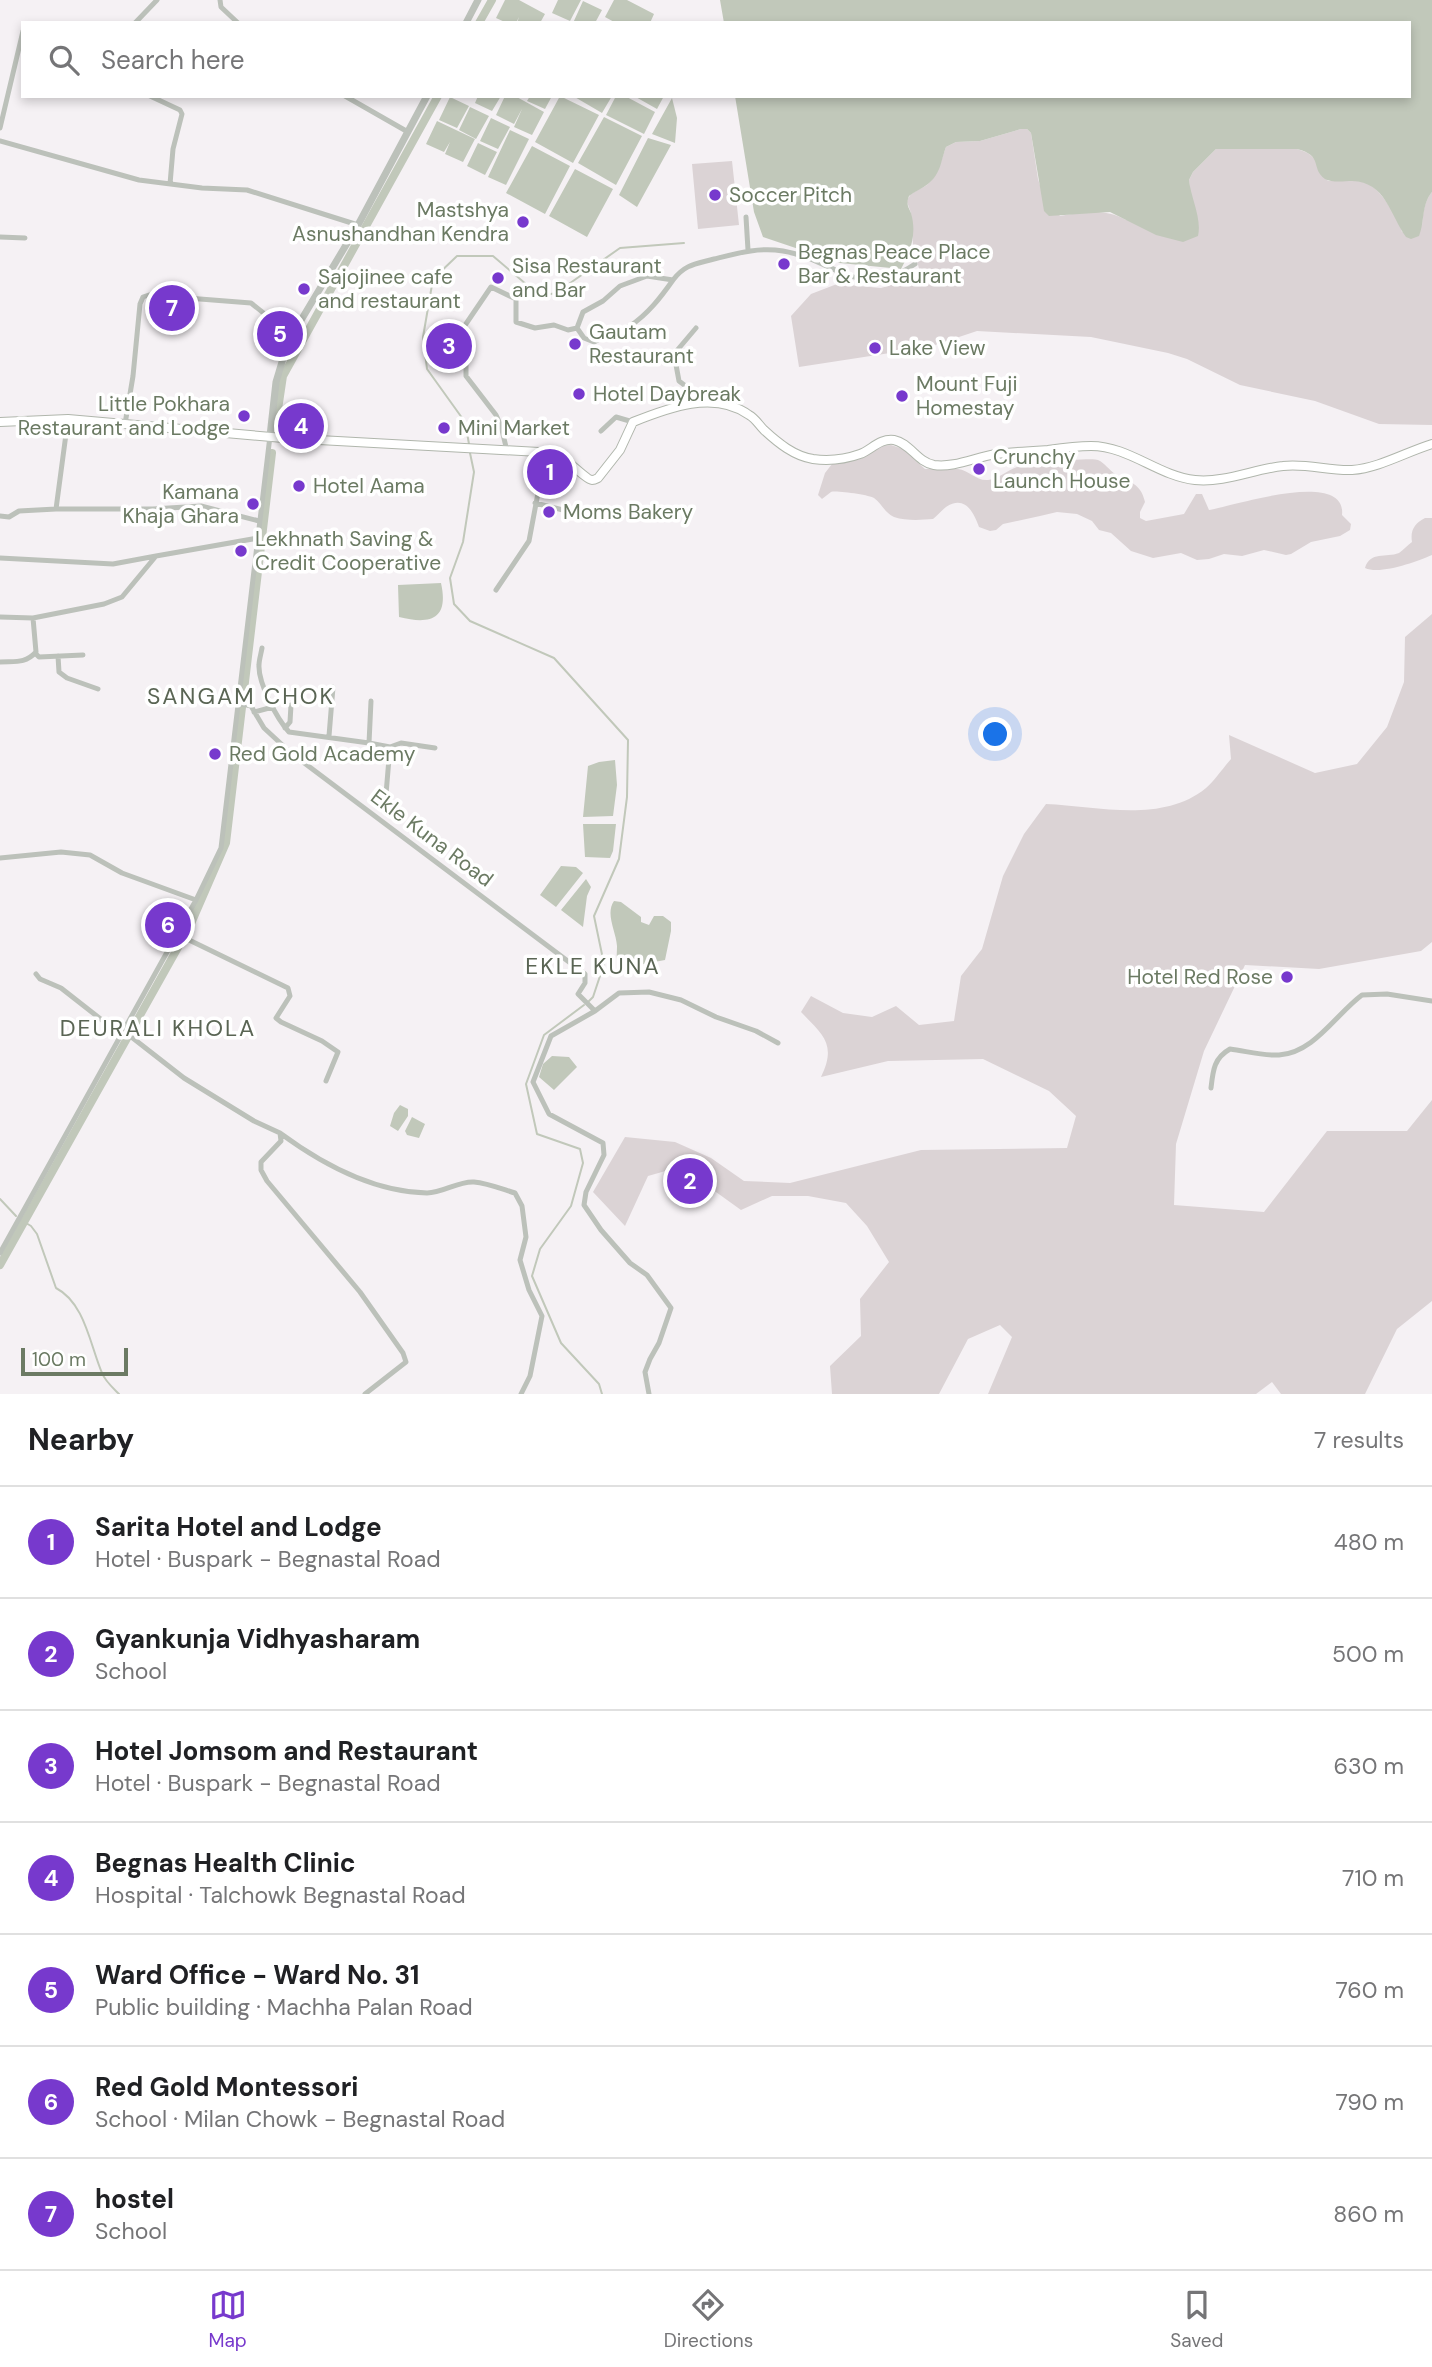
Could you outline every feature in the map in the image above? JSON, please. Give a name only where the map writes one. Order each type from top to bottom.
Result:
[{"type":"main road","points":[[0,422],[68,419],[453,449],[557,453],[570,461],[588,479],[594,480],[620,450],[633,422],[658,412],[705,401],[728,405],[750,415],[771,436],[799,456],[824,460],[864,453],[872,446],[889,440],[900,443],[916,457],[933,465],[972,461],[996,454],[1091,446],[1110,447],[1159,470],[1193,480],[1219,481],[1253,470],[1287,465],[1355,470],[1432,444]]},
{"type":"street","points":[[137,21],[157,0]]},
{"type":"street","points":[[219,0],[220,7],[236,21]]},
{"type":"street","points":[[467,21],[478,0]]},
{"type":"street","points":[[0,128],[21,39]]},
{"type":"street","points":[[154,98],[180,110],[182,114],[173,149],[170,184]]},
{"type":"street","points":[[348,98],[408,132]]},
{"type":"street","points":[[0,1253],[196,900],[221,848],[276,382],[291,335],[358,225],[426,98]]},
{"type":"street","points":[[0,141],[139,180],[247,190],[358,225]]},
{"type":"street","points":[[746,217],[748,250]]},
{"type":"street","points":[[0,237],[25,238]]},
{"type":"street","points":[[577,328],[584,338],[594,342],[629,326],[658,302],[682,268],[748,250],[783,251],[800,255],[844,275],[867,280],[890,278],[915,264]]},
{"type":"street","points":[[577,328],[583,312],[603,301],[620,285],[648,276],[673,280]]},
{"type":"street","points":[[507,451],[496,415],[466,376],[466,363],[455,340],[491,287],[516,299],[516,322],[535,328],[554,324],[568,330],[577,328]]},
{"type":"street","points":[[125,424],[143,297],[149,295],[251,303],[291,335]]},
{"type":"street","points":[[696,328],[674,354],[679,381],[705,401]]},
{"type":"street","points":[[601,431],[616,417],[633,422]]},
{"type":"street","points":[[56,509],[68,419]]},
{"type":"street","points":[[496,590],[529,541],[538,493],[539,453]]},
{"type":"street","points":[[535,503],[567,511]]},
{"type":"street","points":[[0,516],[9,517],[19,511],[56,509],[201,506],[259,521]]},
{"type":"street","points":[[0,558],[113,564],[258,538]]},
{"type":"street","points":[[0,617],[33,618],[104,604],[122,597],[156,556]]},
{"type":"street","points":[[33,618],[35,653],[39,657],[83,655]]},
{"type":"street","points":[[262,648],[259,667],[273,708],[285,728],[295,734],[329,736],[390,747],[401,743],[435,748]]},
{"type":"street","points":[[0,662],[19,663],[35,653]]},
{"type":"street","points":[[58,656],[60,672],[67,678],[98,689]]},
{"type":"street","points":[[329,736],[333,687]]},
{"type":"street","points":[[369,743],[372,701]]},
{"type":"street","points":[[239,703],[253,709],[273,708]]},
{"type":"street","points":[[285,728],[290,722],[291,705]]},
{"type":"street","name":"Ekle Kuna Road","points":[[253,709],[264,728],[291,753],[584,974],[585,983],[578,994],[595,1011]]},
{"type":"street","points":[[386,794],[390,747]]},
{"type":"street","points":[[0,858],[61,852],[90,855],[122,873],[196,900]]},
{"type":"street","points":[[187,939],[288,988],[290,996],[276,1018],[338,1052],[326,1081]]},
{"type":"street","points":[[36,974],[40,979],[61,988],[107,1024],[124,1031],[184,1077],[254,1121],[362,1180],[400,1190],[430,1193],[473,1182],[515,1193],[522,1206],[526,1237],[520,1260],[529,1290],[542,1316],[530,1376],[521,1394]]},
{"type":"street","points":[[649,1394],[645,1372],[671,1308],[647,1275],[630,1264],[601,1230],[584,1205],[586,1192],[604,1155],[603,1143],[549,1114],[533,1082],[551,1036],[595,1011],[619,993],[649,992],[681,1000],[778,1043]]},
{"type":"street","points":[[1212,1088],[1214,1063],[1220,1055],[1230,1049],[1267,1055],[1282,1055],[1295,1051],[1311,1042],[1362,995],[1387,994],[1432,1001]]},
{"type":"street","points":[[280,1133],[281,1141],[261,1162],[261,1170],[267,1181],[360,1292],[403,1353],[406,1363],[365,1394]]},
{"type":"shaded area","points":[[505,0],[519,0],[545,14],[541,21],[518,21],[519,17],[517,21],[503,21],[496,18]]},
{"type":"shaded area","points":[[558,0],[581,0],[570,21],[552,13]]},
{"type":"shaded area","points":[[614,0],[627,0],[654,14],[651,21],[612,21],[605,17]]},
{"type":"shaded area","points":[[720,0],[1432,0],[1432,192],[1426,202],[1419,236],[1411,239],[1406,237],[1386,201],[1373,187],[1352,181],[1325,179],[1318,171],[1314,159],[1305,152],[1297,149],[1216,149],[1193,172],[1189,180],[1199,229],[1198,236],[1183,242],[1156,235],[1110,212],[1049,216],[1044,211],[1031,133],[1027,129],[1021,129],[980,141],[956,142],[946,147],[936,176],[909,196],[913,235],[901,269],[840,263],[763,237],[754,212],[735,98],[1411,98],[1411,21],[724,21]]},
{"type":"shaded area","points":[[583,1],[602,10],[596,21],[574,21]]},
{"type":"shaded area","points":[[450,98],[469,106],[457,128],[439,120]]},
{"type":"shaded area","points":[[477,98],[500,98],[492,111],[475,103]]},
{"type":"shaded area","points":[[504,98],[519,98],[544,112],[532,135],[514,127],[522,109],[514,124],[496,115]]},
{"type":"shaded area","points":[[529,98],[551,98],[545,109],[527,101]]},
{"type":"shaded area","points":[[559,98],[599,115],[573,163],[535,142]]},
{"type":"shaded area","points":[[576,98],[611,98],[602,113]]},
{"type":"shaded area","points":[[615,98],[629,98],[655,112],[644,134],[606,115]]},
{"type":"shaded area","points":[[638,98],[663,98],[657,109]]},
{"type":"shaded area","points":[[672,98],[677,118],[675,143],[652,134]]},
{"type":"shaded area","points":[[470,107],[489,116],[476,139],[459,130]]},
{"type":"shaded area","points":[[604,117],[642,136],[616,185],[578,163]]},
{"type":"shaded area","points":[[491,118],[510,127],[498,149],[480,141]]},
{"type":"shaded area","points":[[437,121],[475,139],[463,162],[445,154],[450,142],[444,152],[426,144]]},
{"type":"shaded area","points":[[1027,129],[1031,133],[1043,195],[1060,216],[1102,212],[1126,220],[1190,191],[1189,180],[1193,172],[1216,149],[1304,151],[1313,158],[1328,181],[1358,181],[1372,186],[1388,204],[1402,232],[1422,225],[1423,212],[1432,192],[1432,425],[1379,424],[1315,401],[1240,385],[1187,359],[1168,353],[1091,337],[977,331],[929,347],[799,367],[791,316],[811,294],[837,284],[881,288],[921,276],[913,246],[911,213],[907,202],[910,195],[928,184],[935,176],[946,147],[956,142],[980,141]]},
{"type":"shaded area","points":[[510,130],[529,139],[506,185],[488,177]]},
{"type":"shaded area","points":[[648,138],[671,145],[637,207],[619,195]]},
{"type":"shaded area","points":[[478,143],[497,152],[485,175],[467,166]]},
{"type":"shaded area","points":[[532,146],[570,166],[545,214],[506,193]]},
{"type":"shaded area","name":"Soccer Pitch","points":[[732,161],[739,225],[698,229],[692,164]]},
{"type":"shaded area","points":[[575,169],[613,189],[587,237],[549,216]]},
{"type":"shaded area","points":[[891,445],[903,449],[925,469],[958,469],[984,480],[996,478],[1013,468],[1023,466],[1098,460],[1141,491],[1145,502],[1140,518],[1146,521],[1184,514],[1196,494],[1202,494],[1209,510],[1286,493],[1327,494],[1339,501],[1342,515],[1351,524],[1350,530],[1340,536],[1311,542],[1286,555],[1264,550],[1242,556],[1224,554],[1197,560],[1181,553],[1153,558],[1131,551],[1111,533],[1099,530],[1092,521],[1077,514],[1057,512],[1003,524],[990,531],[979,527],[971,511],[963,504],[946,507],[933,519],[908,520],[891,515],[871,497],[831,492],[822,499],[818,495],[825,473],[832,464],[861,459],[879,446]]},
{"type":"shaded area","points":[[1425,518],[1432,518],[1432,555],[1389,569],[1365,568],[1375,557],[1401,552],[1412,542],[1414,527]]},
{"type":"shaded area","points":[[441,583],[443,595],[440,612],[420,620],[399,617],[398,585]]},
{"type":"shaded area","points":[[1432,614],[1432,942],[1421,951],[1319,969],[1245,965],[1204,1051],[1176,1144],[1174,1205],[1264,1212],[1327,1131],[1407,1131],[1432,1100],[1432,1301],[1397,1329],[1365,1394],[1281,1394],[1272,1382],[1256,1394],[988,1394],[1012,1337],[1000,1325],[968,1339],[939,1394],[832,1394],[830,1366],[861,1336],[860,1299],[889,1262],[867,1226],[846,1203],[808,1196],[772,1196],[741,1210],[709,1187],[690,1164],[648,1176],[625,1226],[593,1192],[625,1137],[675,1142],[711,1158],[744,1181],[790,1183],[921,1150],[1067,1148],[1076,1116],[1049,1091],[983,1059],[888,1061],[821,1077],[826,1066],[828,1048],[821,1034],[801,1012],[811,996],[843,1013],[872,1017],[896,1006],[919,1025],[954,1021],[961,976],[982,949],[1003,876],[1024,834],[1046,804],[1129,810],[1170,806],[1189,799],[1206,788],[1231,759],[1229,735],[1315,773],[1357,764],[1387,727],[1404,682],[1405,637]]},
{"type":"shaded area","points":[[615,760],[617,785],[613,816],[583,817],[588,766]]},
{"type":"shaded area","points":[[583,824],[616,824],[610,858],[585,857]]},
{"type":"shaded area","points":[[561,866],[576,867],[583,873],[556,907],[540,895]]},
{"type":"shaded area","points":[[586,879],[591,887],[587,896],[583,927],[561,910]]},
{"type":"shaded area","points":[[614,901],[621,902],[641,917],[641,922],[649,925],[654,916],[663,916],[671,922],[665,960],[622,968],[618,964],[611,917]]},
{"type":"shaded area","points":[[552,1056],[569,1057],[577,1067],[554,1090],[539,1077],[543,1064]]},
{"type":"shaded area","points":[[400,1105],[408,1109],[408,1116],[398,1131],[390,1126]]},
{"type":"shaded area","points":[[412,1117],[425,1124],[419,1138],[407,1135],[405,1131]]},
{"type":"waterway","points":[[480,21],[492,0]]},
{"type":"waterway","points":[[276,423],[283,376],[437,98]]},
{"type":"waterway","points":[[469,444],[465,422],[427,369],[423,337],[433,279],[457,256],[493,256],[540,296],[556,293],[620,248],[684,243]]},
{"type":"waterway","points":[[0,1265],[190,926],[226,843],[272,453]]},
{"type":"waterway","points":[[470,453],[474,472],[463,542],[450,578],[454,604],[470,621],[554,658],[628,740],[627,797],[619,859],[594,916],[604,964],[593,997],[589,1001]]},
{"type":"waterway","points":[[584,1005],[544,1035],[526,1084],[537,1134],[580,1149],[583,1163],[571,1206],[540,1249],[532,1276],[561,1343],[599,1384],[602,1394]]},
{"type":"waterway","name":"DEURALI KHOLA","points":[[0,1199],[16,1216]]},
{"type":"waterway","name":"DEURALI KHOLA","points":[[21,1220],[37,1234],[56,1288],[66,1295],[80,1314],[103,1376],[119,1394]]},
{"type":"place","name":"Soccer Pitch","points":[[715,195]]},
{"type":"place","name":"Mastshya Asnushandhan Kendra","points":[[523,222]]},
{"type":"place","name":"Begnas Peace Place Bar & Restaurant","points":[[784,264]]},
{"type":"place","name":"Sisa Restaurant and Bar","points":[[498,278]]},
{"type":"place","name":"Sajojinee cafe and restaurant","points":[[304,289]]},
{"type":"place","name":"hostel","points":[[172,308]]},
{"type":"place","name":"Ward Office - Ward No. 31","points":[[280,334]]},
{"type":"place","name":"Gautam Restaurant","points":[[575,344]]},
{"type":"place","name":"Hotel Jomsom and Restaurant","points":[[449,346]]},
{"type":"place","name":"Lake View","points":[[875,348]]},
{"type":"place","name":"Hotel Daybreak","points":[[579,394]]},
{"type":"place","name":"Mount Fuji Homestay","points":[[902,396]]},
{"type":"place","name":"Little Pokhara Restaurant and Lodge","points":[[244,416]]},
{"type":"place","name":"Begnas Health Clinic","points":[[301,426]]},
{"type":"place","name":"Mini Market","points":[[444,428]]},
{"type":"place","name":"Crunchy Launch House","points":[[979,469]]},
{"type":"place","name":"Sarita Hotel and Lodge","points":[[550,472]]},
{"type":"place","name":"Hotel Aama","points":[[299,486]]},
{"type":"place","name":"Kamana Khaja Ghara","points":[[253,504]]},
{"type":"place","name":"Moms Bakery","points":[[549,512]]},
{"type":"place","name":"Lekhnath Saving & Credit Cooperative","points":[[241,551]]},
{"type":"place","name":"Red Gold Academy","points":[[215,754]]},
{"type":"place","name":"Red Gold Montessori","points":[[168,925]]},
{"type":"place","name":"Hotel Red Rose","points":[[1287,977]]},
{"type":"place","name":"Gyankunja Vidhyasharam","points":[[690,1181]]},
{"type":"district","name":"SANGAM CHOK","points":[[241,696]]},
{"type":"district","name":"EKLE KUNA","points":[[593,966]]},
{"type":"district","name":"DEURALI KHOLA","points":[[158,1028]]}]
